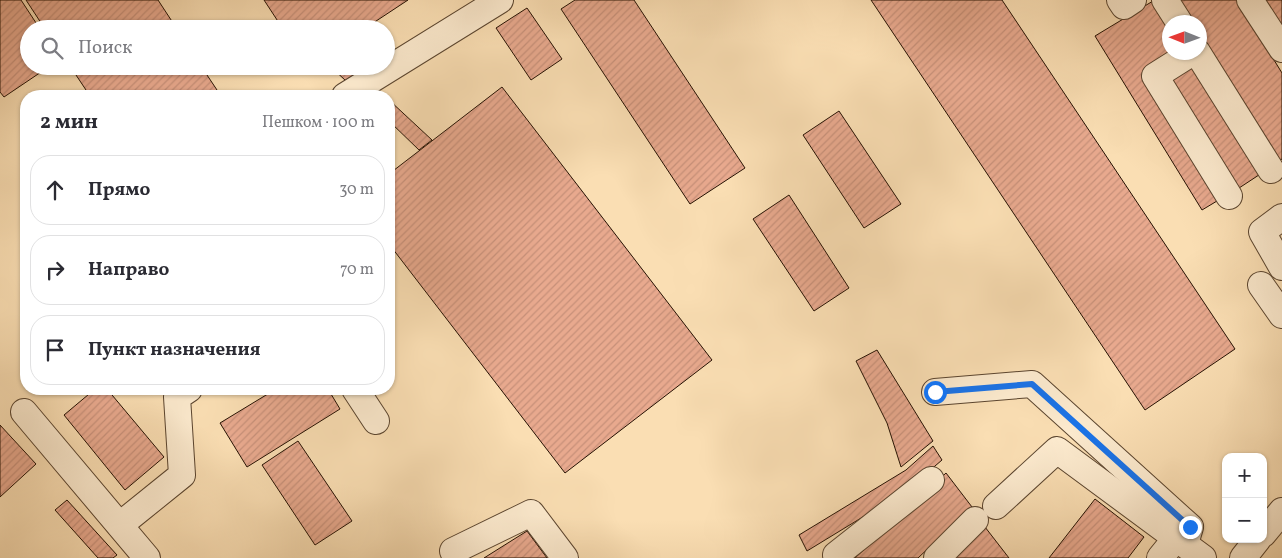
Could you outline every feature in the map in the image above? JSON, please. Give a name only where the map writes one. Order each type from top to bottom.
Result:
[{"type":"street","points":[[395,65],[500,0]]},
{"type":"street","points":[[1120,0],[1124,6],[1133,0]]},
{"type":"street","points":[[1165,0],[1175,15]]},
{"type":"street","points":[[1250,0],[1282,49]]},
{"type":"street","points":[[1181,60],[1156,76],[1229,196]]},
{"type":"street","points":[[1202,60],[1271,170]]},
{"type":"street","points":[[355,90],[379,75]]},
{"type":"street","points":[[1282,217],[1262,232],[1282,267]]},
{"type":"street","points":[[1261,285],[1282,315]]},
{"type":"street","points":[[935,392],[1032,384],[1190,527],[1188,546]]},
{"type":"street","points":[[120,525],[182,475],[177,397],[180,395]]},
{"type":"street","points":[[359,395],[376,421]]},
{"type":"street","points":[[24,412],[147,558]]},
{"type":"street","points":[[937,558],[1057,450],[1188,546]]},
{"type":"street","points":[[838,558],[836,555],[931,480]]},
{"type":"street","points":[[1267,529],[1282,511]]},
{"type":"street","points":[[451,556],[531,513],[565,558]]},
{"type":"street","points":[[1242,558],[1255,543]]},
{"type":"street","points":[[1160,558],[1188,546]]},
{"type":"building","points":[[0,0],[21,0],[34,20],[20,20],[20,75],[37,75],[4,97],[0,92]]},
{"type":"building","points":[[26,0],[158,0],[171,20],[39,20]]},
{"type":"building","points":[[264,0],[408,0],[378,20],[277,20]]},
{"type":"building","points":[[575,0],[634,0],[745,168],[690,204],[561,9]]},
{"type":"building","points":[[871,0],[1002,0],[1235,349],[1145,410]]},
{"type":"building","points":[[1178,0],[1237,0],[1282,73],[1282,159],[1279,161],[1207,45],[1207,15],[1188,15]]},
{"type":"building","points":[[1265,0],[1282,0],[1282,26]]},
{"type":"building","points":[[1153,1],[1162,15],[1162,59],[1145,73],[1222,198],[1202,210],[1095,36]]},
{"type":"building","points":[[527,8],[562,59],[531,80],[496,28]]},
{"type":"building","points":[[1195,61],[1265,171],[1236,190],[1166,79]]},
{"type":"building","points":[[76,75],[207,75],[217,90],[86,90]]},
{"type":"building","points":[[340,75],[362,75],[378,90],[356,90]]},
{"type":"building","points":[[502,87],[712,360],[565,473],[395,252],[395,169]]},
{"type":"building","points":[[395,106],[432,140],[419,150],[395,127]]},
{"type":"building","points":[[839,111],[901,204],[864,228],[803,135]]},
{"type":"building","points":[[789,195],[849,288],[814,311],[753,219]]},
{"type":"building","points":[[877,350],[933,441],[901,467],[887,423],[856,361]]},
{"type":"building","points":[[88,395],[112,395],[164,457],[125,490],[64,415]]},
{"type":"building","points":[[266,395],[332,395],[340,409],[247,467],[220,423]]},
{"type":"building","points":[[0,425],[36,464],[0,497]]},
{"type":"building","points":[[298,441],[352,521],[315,545],[262,465]]},
{"type":"building","points":[[933,446],[942,460],[907,490],[807,551],[799,535],[906,470]]},
{"type":"building","points":[[946,473],[972,507],[918,558],[855,558]]},
{"type":"building","points":[[1095,499],[1144,537],[1128,558],[1049,558]]},
{"type":"building","points":[[67,500],[117,555],[113,558],[98,558],[55,510]]},
{"type":"building","points":[[985,527],[1009,558],[953,558]]},
{"type":"building","points":[[527,531],[547,558],[484,558]]},
{"type":"route","points":[[935,392],[1032,384],[1190,527]]}]
